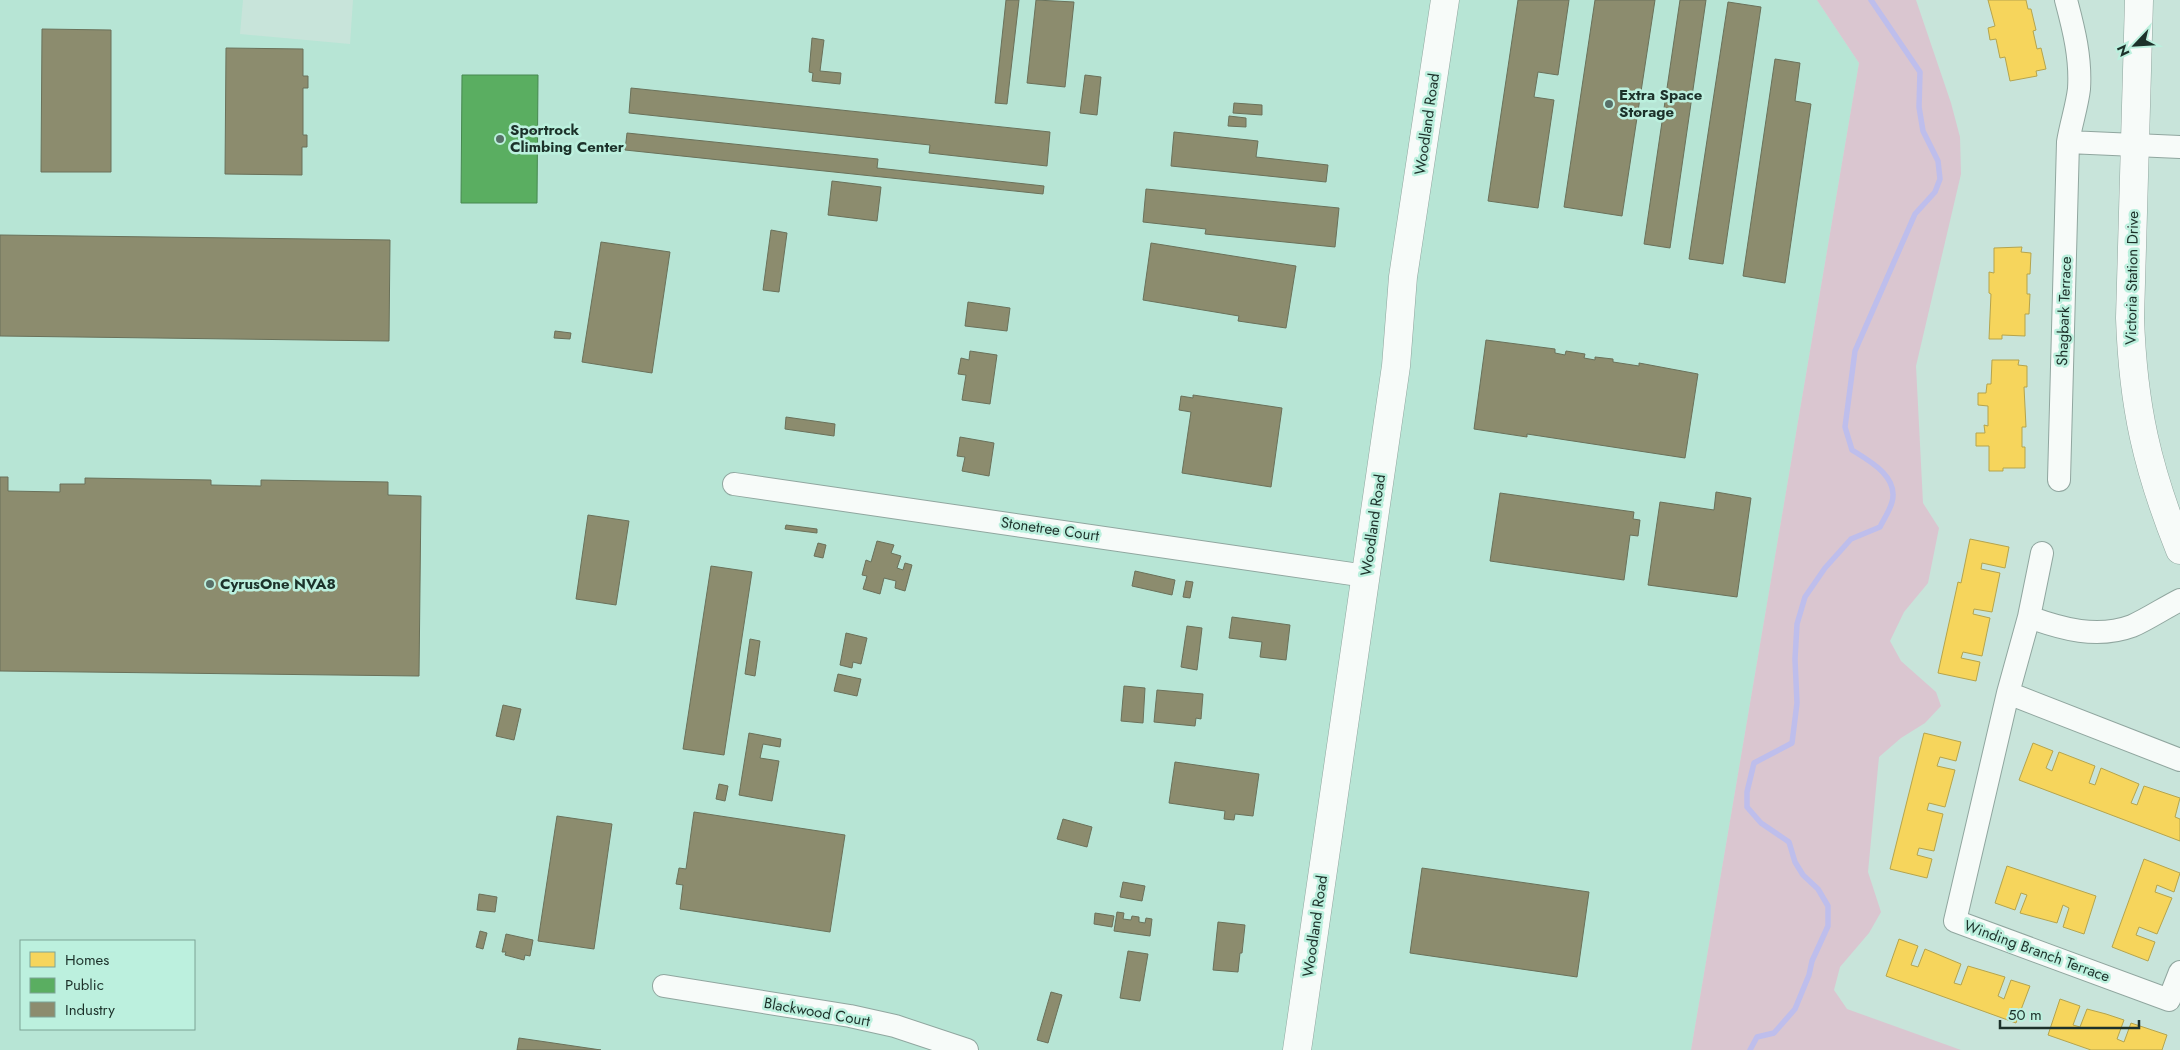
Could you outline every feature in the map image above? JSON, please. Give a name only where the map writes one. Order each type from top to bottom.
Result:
[{"type":"street","name":"Woodland Road","points":[[1297,1050],[1396,366],[1403,277],[1445,0]]},
{"type":"street","name":"Shagbark Terrace","points":[[2059,480],[2068,142],[2078,91],[2080,66],[2077,41],[2066,0]]},
{"type":"street","name":"Victoria Station Drive","points":[[2139,0],[2130,318],[2132,368],[2138,418],[2147,455],[2161,504],[2180,550]]},
{"type":"street","points":[[2068,142],[2180,147]]},
{"type":"street","name":"Stonetree Court","points":[[734,484],[1366,576]]},
{"type":"street","name":"Winding Branch Terrace","points":[[2042,553],[2029,617],[2008,693],[1956,921],[2169,1000],[2180,972]]},
{"type":"street","points":[[2029,617],[2081,632],[2112,631],[2132,625],[2180,600]]},
{"type":"street","points":[[2008,693],[2180,760]]},
{"type":"street","name":"Blackwood Court","points":[[664,986],[850,1016],[895,1026],[967,1050]]},
{"type":"shaded area","points":[[0,0],[243,0],[240,34],[350,44],[353,0],[1817,0],[1859,63],[1691,1050],[0,1050]]},
{"type":"shaded area","points":[[1817,0],[1916,0],[1951,103],[1960,137],[1961,174],[1916,366],[1923,503],[1939,528],[1928,583],[1904,612],[1890,641],[1901,661],[1936,692],[1941,706],[1925,723],[1901,738],[1879,757],[1868,872],[1881,912],[1869,933],[1840,967],[1834,990],[1847,1009],[1961,1050],[1691,1050],[1859,63]]},
{"type":"building: Homes","points":[[1988,0],[2026,0],[2028,9],[2031,9],[2036,30],[2033,31],[2037,49],[2041,48],[2046,69],[2036,71],[2037,76],[2010,81],[2005,57],[2000,58],[1996,39],[1990,40],[1988,28],[1995,26]]},
{"type":"building: Homes","points":[[2022,247],[2021,252],[2031,253],[2030,274],[2027,274],[2027,294],[2030,294],[2029,314],[2025,314],[2025,336],[2002,335],[2002,339],[1989,339],[1991,294],[1989,293],[1989,272],[1994,273],[1994,248]]},
{"type":"building: Homes","points":[[1992,360],[2019,360],[2018,365],[2027,366],[2027,387],[2024,387],[2026,427],[2022,427],[2022,447],[2025,447],[2025,468],[2003,468],[2003,471],[1989,471],[1989,446],[1976,446],[1976,433],[1985,433],[1984,425],[1988,426],[1988,406],[1978,405],[1978,393],[1986,393],[1987,384],[1991,384]]},
{"type":"building: Homes","points":[[1970,539],[2009,547],[2005,568],[1982,563],[1981,569],[2000,573],[1992,612],[1974,609],[1973,614],[1990,618],[1982,656],[1963,652],[1961,658],[1980,662],[1976,681],[1938,673],[1958,582],[1961,583]]},
{"type":"building: Homes","points":[[1924,733],[1961,742],[1956,761],[1940,757],[1937,766],[1955,770],[1945,807],[1929,803],[1927,810],[1943,814],[1934,851],[1919,848],[1917,855],[1932,859],[1927,878],[1890,869]]},
{"type":"building: Homes","points":[[2033,743],[2053,751],[2046,768],[2052,771],[2059,752],[2095,766],[2089,783],[2095,785],[2101,768],[2139,784],[2131,803],[2137,805],[2144,786],[2180,798],[2175,817],[2180,819],[2180,841],[2019,780]]},
{"type":"building: Homes","points":[[2144,859],[2180,873],[2174,892],[2157,885],[2155,892],[2172,898],[2157,934],[2139,927],[2136,935],[2155,942],[2148,961],[2112,947]]},
{"type":"building: Homes","points":[[2007,866],[2096,896],[2084,934],[2063,927],[2069,908],[2063,905],[2057,923],[2020,913],[2027,895],[2021,893],[2015,910],[1995,903]]},
{"type":"building: Homes","points":[[1899,939],[1918,946],[1911,965],[1918,967],[1925,949],[1961,964],[1954,983],[1961,985],[1968,966],[2005,977],[1998,996],[2004,999],[2011,980],[2030,986],[2016,1023],[1886,976]]},
{"type":"building: Homes","points":[[2060,999],[2080,1006],[2073,1025],[2080,1027],[2087,1009],[2106,1014],[2124,1020],[2117,1039],[2124,1042],[2131,1023],[2167,1035],[2162,1050],[2091,1050],[2048,1035]]},
{"type":"building: Public","name":"Sportrock Climbing Center","points":[[462,75],[538,75],[537,203],[461,203]]},
{"type":"building: Industry","points":[[1006,0],[1019,0],[1007,104],[995,103]]},
{"type":"building: Industry","points":[[1036,0],[1074,2],[1065,87],[1027,83]]},
{"type":"building: Industry","points":[[1518,0],[1569,0],[1558,75],[1538,72],[1534,97],[1554,100],[1538,208],[1488,201]]},
{"type":"building: Industry","name":"Extra Space Storage","points":[[1595,0],[1655,0],[1622,216],[1564,207]]},
{"type":"building: Industry","points":[[1680,0],[1706,0],[1670,248],[1644,244]]},
{"type":"building: Industry","points":[[1728,2],[1761,7],[1723,264],[1689,259]]},
{"type":"building: Industry","points":[[42,29],[111,30],[111,172],[41,172]]},
{"type":"building: Industry","points":[[812,38],[824,40],[820,71],[841,73],[840,84],[812,81],[813,73],[809,72]]},
{"type":"building: Industry","points":[[226,48],[303,49],[303,76],[308,76],[308,88],[303,88],[303,135],[307,135],[307,147],[302,147],[302,175],[225,174]]},
{"type":"building: Industry","points":[[1775,59],[1800,63],[1795,101],[1811,104],[1785,283],[1743,276]]},
{"type":"building: Industry","points":[[1085,75],[1101,77],[1097,115],[1080,113]]},
{"type":"building: Industry","points":[[631,88],[1050,132],[1047,166],[929,153],[930,145],[629,113]]},
{"type":"building: Industry","points":[[1234,103],[1262,105],[1262,115],[1233,113]]},
{"type":"building: Industry","points":[[1229,116],[1246,118],[1246,127],[1228,126]]},
{"type":"building: Industry","points":[[1174,132],[1258,141],[1256,157],[1328,165],[1326,182],[1171,166]]},
{"type":"building: Industry","points":[[627,133],[878,159],[877,168],[1044,186],[1043,194],[625,150]]},
{"type":"building: Industry","points":[[832,181],[881,187],[877,221],[828,215]]},
{"type":"building: Industry","points":[[1146,189],[1339,208],[1335,247],[1205,234],[1206,229],[1143,222]]},
{"type":"building: Industry","points":[[771,230],[787,233],[779,292],[763,290]]},
{"type":"building: Industry","points":[[0,235],[390,240],[389,341],[0,336]]},
{"type":"building: Industry","points":[[601,242],[670,252],[652,373],[582,362]]},
{"type":"building: Industry","points":[[1151,243],[1296,266],[1286,328],[1238,321],[1239,316],[1143,300]]},
{"type":"building: Industry","points":[[968,302],[1010,308],[1007,331],[965,326]]},
{"type":"building: Industry","points":[[555,331],[571,333],[570,339],[554,338]]},
{"type":"building: Industry","points":[[1486,340],[1555,349],[1555,353],[1565,355],[1566,351],[1585,354],[1584,358],[1595,360],[1595,357],[1613,359],[1613,362],[1639,366],[1639,363],[1698,374],[1685,458],[1527,434],[1527,437],[1474,429]]},
{"type":"building: Industry","points":[[970,351],[997,355],[990,404],[962,400],[966,375],[958,374],[961,358],[969,360]]},
{"type":"building: Industry","points":[[1193,395],[1282,408],[1271,487],[1182,473],[1191,412],[1179,410],[1181,396],[1193,398]]},
{"type":"building: Industry","points":[[786,417],[835,424],[834,436],[785,429]]},
{"type":"building: Industry","points":[[960,437],[994,443],[989,476],[962,471],[965,457],[957,456]]},
{"type":"building: Industry","name":"CyrusOne NVA8","points":[[0,477],[8,477],[8,491],[60,492],[60,484],[85,484],[85,478],[211,480],[211,485],[261,486],[261,480],[388,482],[388,495],[421,496],[419,676],[0,671]]},
{"type":"building: Industry","points":[[1716,492],[1751,498],[1737,597],[1648,585],[1660,502],[1714,510]]},
{"type":"building: Industry","points":[[1500,493],[1634,512],[1633,519],[1640,520],[1638,536],[1630,535],[1624,580],[1490,561]]},
{"type":"building: Industry","points":[[588,515],[629,521],[616,605],[576,599]]},
{"type":"building: Industry","points":[[786,525],[817,529],[817,533],[785,529]]},
{"type":"building: Industry","points":[[877,541],[894,545],[891,553],[901,556],[897,568],[903,570],[905,563],[912,565],[905,591],[895,588],[896,581],[884,578],[880,594],[863,589],[867,576],[862,575],[866,560],[871,562]]},
{"type":"building: Industry","points":[[818,543],[826,545],[823,558],[814,556]]},
{"type":"building: Industry","points":[[711,566],[752,572],[724,755],[683,749]]},
{"type":"building: Industry","points":[[1135,571],[1175,580],[1172,595],[1132,586]]},
{"type":"building: Industry","points":[[1186,581],[1193,582],[1190,598],[1183,597]]},
{"type":"building: Industry","points":[[1232,617],[1290,625],[1286,660],[1260,657],[1262,642],[1229,638]]},
{"type":"building: Industry","points":[[1187,626],[1202,628],[1197,670],[1181,667]]},
{"type":"building: Industry","points":[[846,633],[867,638],[861,664],[853,662],[852,668],[840,665]]},
{"type":"building: Industry","points":[[750,639],[760,641],[755,676],[745,674]]},
{"type":"building: Industry","points":[[838,674],[861,679],[857,696],[834,691]]},
{"type":"building: Industry","points":[[1124,686],[1145,688],[1143,723],[1121,721]]},
{"type":"building: Industry","points":[[1157,690],[1203,694],[1201,719],[1196,718],[1195,726],[1154,722]]},
{"type":"building: Industry","points":[[503,705],[521,709],[514,740],[496,736]]},
{"type":"building: Industry","points":[[749,733],[781,739],[780,747],[763,744],[760,758],[779,761],[772,801],[739,795]]},
{"type":"building: Industry","points":[[1175,762],[1259,774],[1253,816],[1235,814],[1234,820],[1224,819],[1225,811],[1169,803]]},
{"type":"building: Industry","points":[[719,784],[728,786],[725,801],[716,799]]},
{"type":"building: Industry","points":[[694,812],[845,835],[830,932],[680,909],[683,885],[676,884],[679,868],[686,869]]},
{"type":"building: Industry","points":[[557,816],[612,824],[594,949],[538,941]]},
{"type":"building: Industry","points":[[1063,819],[1092,827],[1087,847],[1057,839]]},
{"type":"building: Industry","points":[[1422,868],[1589,892],[1577,977],[1410,953]]},
{"type":"building: Industry","points":[[1123,882],[1145,886],[1142,901],[1120,897]]},
{"type":"building: Industry","points":[[479,894],[497,897],[495,912],[477,910]]},
{"type":"building: Industry","points":[[1117,912],[1124,913],[1123,919],[1131,920],[1132,916],[1139,917],[1139,922],[1145,923],[1146,918],[1152,919],[1150,936],[1114,931]]},
{"type":"building: Industry","points":[[1095,913],[1114,916],[1112,927],[1094,924]]},
{"type":"building: Industry","points":[[1218,922],[1245,925],[1238,972],[1213,970]]},
{"type":"building: Industry","points":[[480,931],[487,933],[483,949],[476,947]]},
{"type":"building: Industry","points":[[506,934],[533,940],[530,956],[525,955],[524,960],[505,955],[506,952],[502,952]]},
{"type":"building: Industry","points":[[1128,951],[1148,954],[1140,1001],[1120,998]]},
{"type":"building: Industry","points":[[1051,992],[1062,995],[1048,1043],[1037,1040]]},
{"type":"building: Industry","points":[[519,1038],[601,1050],[517,1050]]},
{"type":"waterway","points":[[1750,1050],[1757,1037],[1774,1033],[1795,1009],[1809,975],[1812,961],[1828,926],[1828,906],[1818,889],[1803,875],[1795,862],[1789,842],[1761,823],[1747,807],[1747,792],[1754,763],[1792,743],[1797,703],[1795,659],[1797,624],[1805,597],[1825,568],[1851,539],[1880,527],[1892,502],[1893,493],[1887,477],[1867,459],[1852,450],[1845,427],[1855,351],[1915,214],[1935,192],[1940,179],[1938,161],[1923,131],[1919,107],[1920,72],[1871,0]]},
{"type":"place","name":"Extra Space Storage","points":[[1609,104]]},
{"type":"place","name":"Sportrock Climbing Center","points":[[500,139]]},
{"type":"place","name":"CyrusOne NVA8","points":[[210,584]]}]
